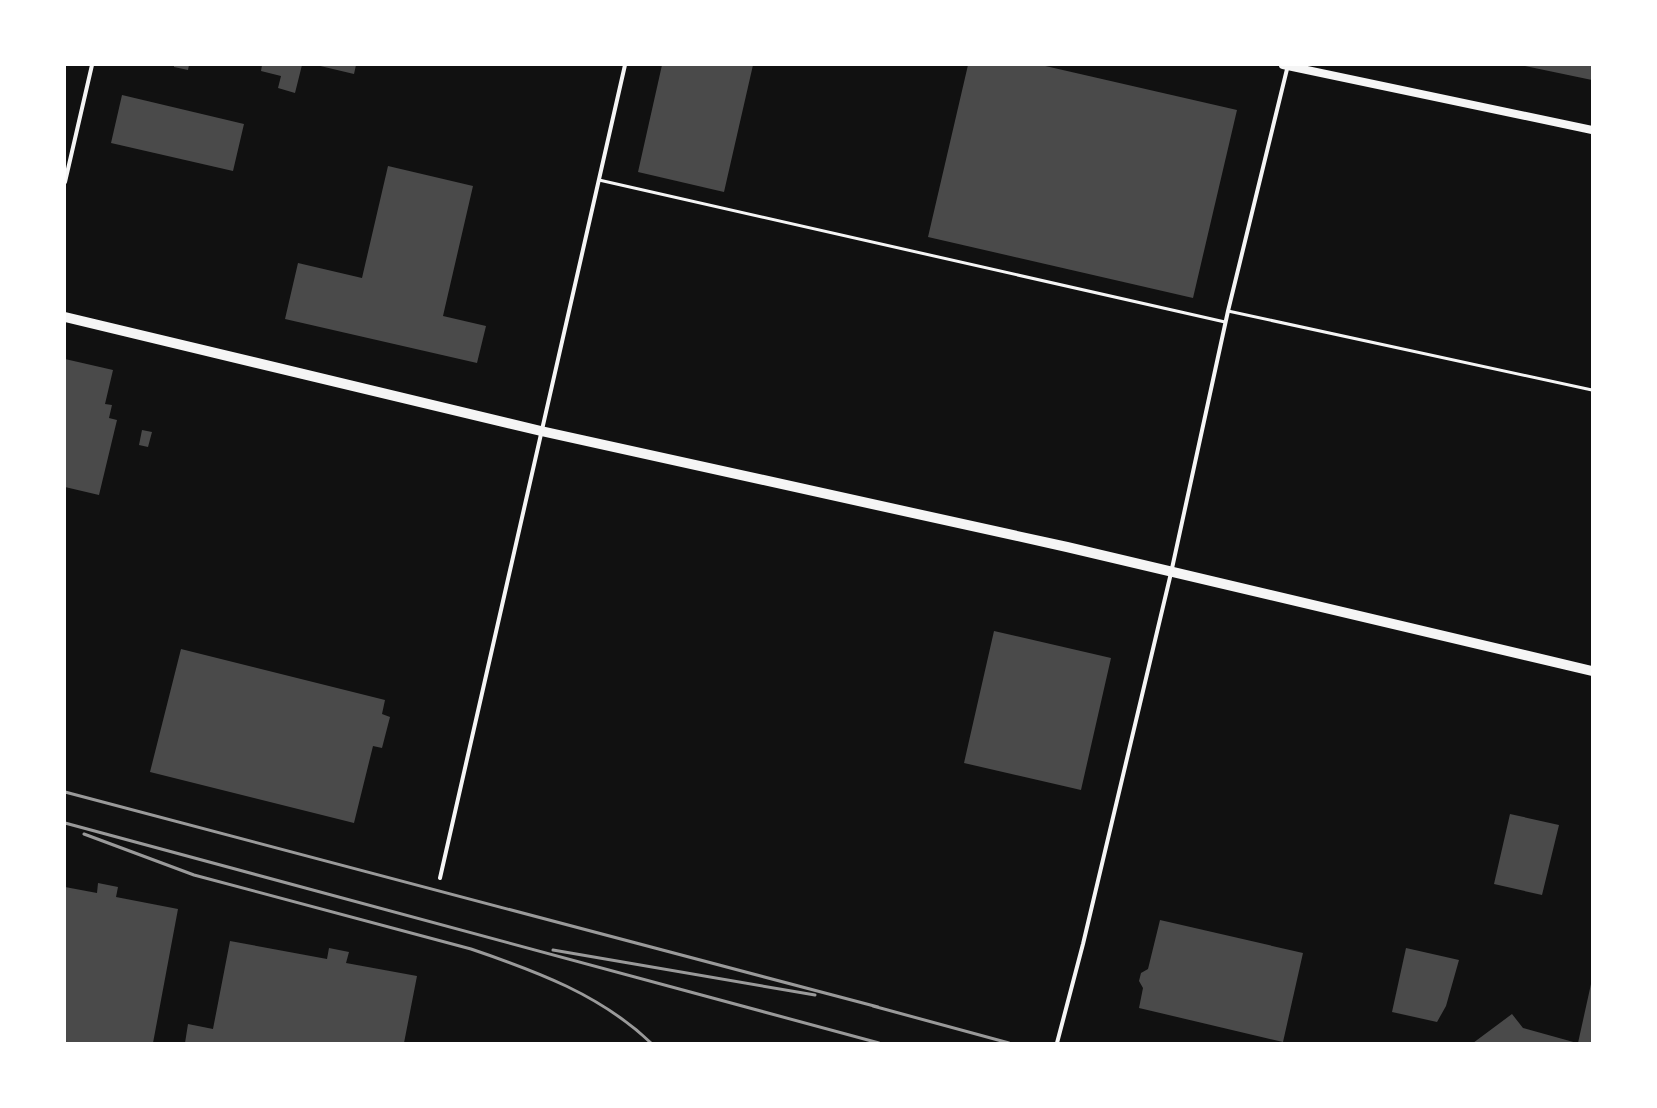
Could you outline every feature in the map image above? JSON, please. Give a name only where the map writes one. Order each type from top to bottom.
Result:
[{"type":"main road","points":[[1286,65],[1592,130]]},
{"type":"main road","points":[[65,317],[541,430],[1067,547],[1171,573],[1592,671]]},
{"type":"street","points":[[65,182],[92,65]]},
{"type":"street","points":[[440,878],[625,65]]},
{"type":"street","points":[[1057,1043],[1084,944],[1171,573],[1225,322],[1286,65]]},
{"type":"lane","points":[[599,180],[1225,322]]},
{"type":"lane","points":[[1228,311],[1592,390]]},
{"type":"building","points":[[174,65],[189,65],[188,70],[174,67]]},
{"type":"building","points":[[262,65],[302,65],[295,93],[278,88],[281,76],[261,71]]},
{"type":"building","points":[[316,65],[356,65],[354,74]]},
{"type":"building","points":[[662,65],[753,65],[724,192],[638,172]]},
{"type":"building","points":[[968,65],[1041,65],[1237,110],[1193,298],[928,237]]},
{"type":"building","points":[[1592,65],[1592,80],[1525,66]]},
{"type":"building","points":[[122,95],[244,124],[233,171],[111,143]]},
{"type":"building","points":[[388,166],[473,186],[443,316],[486,326],[477,363],[285,319],[298,263],[362,278]]},
{"type":"building","points":[[65,359],[113,370],[105,404],[112,405],[109,418],[117,420],[99,495],[65,487]]},
{"type":"building","points":[[142,430],[152,432],[148,447],[139,445]]},
{"type":"building","points":[[994,631],[1111,658],[1081,790],[964,763]]},
{"type":"building","points":[[181,649],[385,700],[382,714],[390,717],[382,748],[373,746],[354,823],[150,772]]},
{"type":"building","points":[[1510,814],[1559,825],[1542,895],[1494,884]]},
{"type":"building","points":[[98,883],[118,887],[116,897],[178,909],[153,1043],[65,1043],[65,887],[97,893]]},
{"type":"building","points":[[1160,920],[1303,953],[1283,1042],[1139,1008],[1143,988],[1139,981],[1141,973],[1148,969]]},
{"type":"building","points":[[230,941],[327,959],[329,948],[349,952],[346,963],[417,976],[404,1043],[185,1043],[188,1024],[213,1029]]},
{"type":"building","points":[[1406,948],[1459,960],[1446,1006],[1437,1022],[1392,1012]]},
{"type":"building","points":[[1591,984],[1592,1043],[1578,1043]]},
{"type":"building","points":[[1512,1014],[1523,1028],[1577,1043],[1473,1043]]},
{"type":"railway","points":[[65,792],[878,1007]]},
{"type":"railway","points":[[65,823],[879,1043]]},
{"type":"railway","points":[[84,834],[194,875],[471,949],[520,966],[567,986],[589,998],[632,1026],[651,1043]]},
{"type":"railway","points":[[553,950],[815,995]]},
{"type":"railway","points":[[873,1006],[1009,1043]]}]
